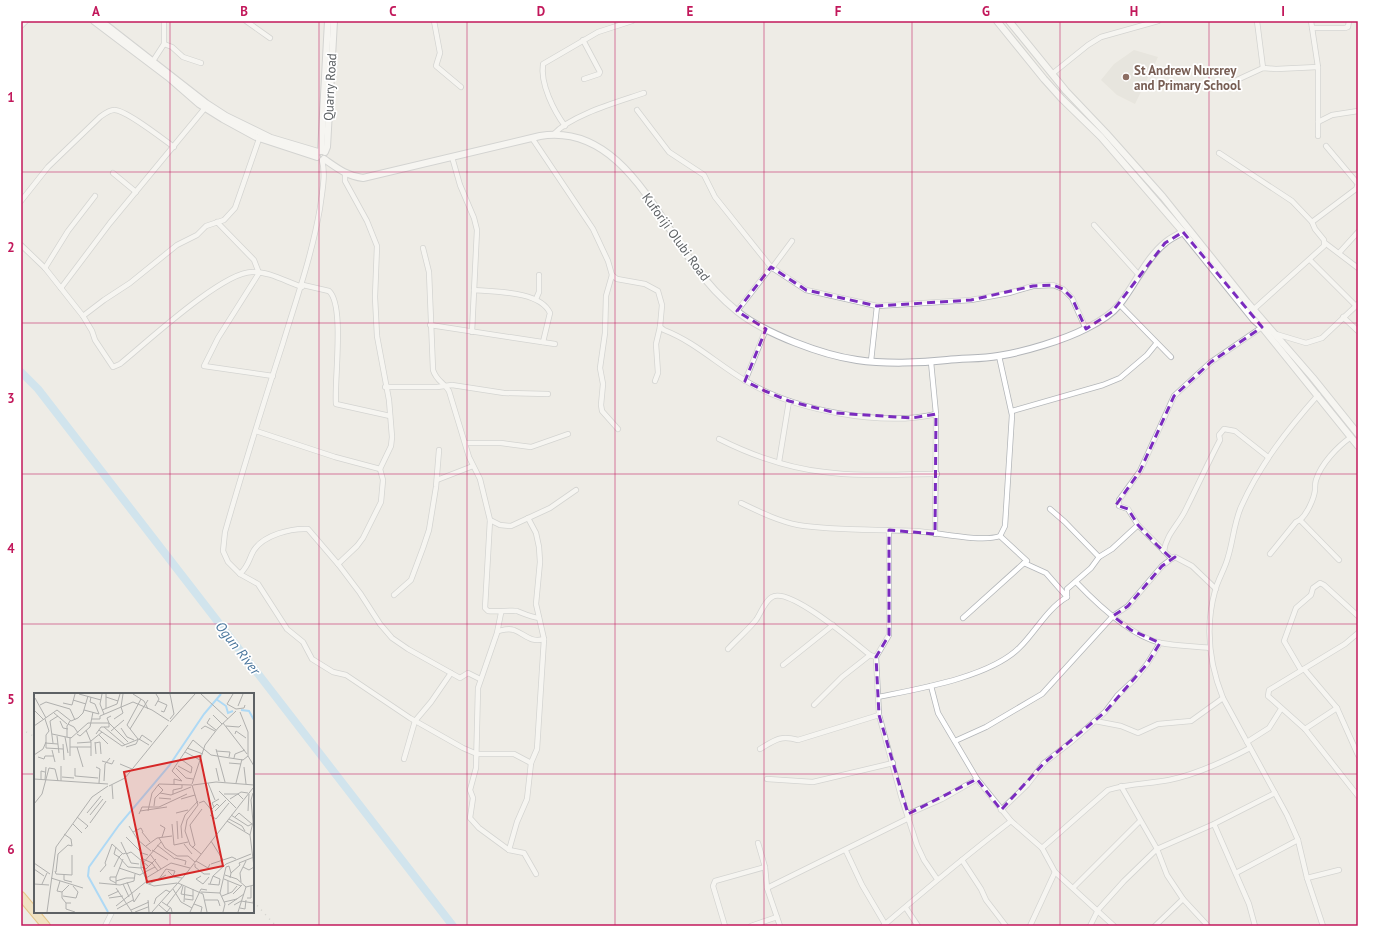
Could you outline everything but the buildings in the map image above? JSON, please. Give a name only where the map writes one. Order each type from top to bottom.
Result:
[{"type":"highway","points":[[21,891],[34,905]]},
{"type":"highway","points":[[21,896],[34,912]]},
{"type":"highway","points":[[35,913],[46,926]]},
{"type":"highway","points":[[41,913],[52,926]]},
{"type":"main road","points":[[94,21],[205,108],[259,138],[321,155]]},
{"type":"main road","points":[[101,21],[206,103],[226,116],[272,138],[321,155]]},
{"type":"main road","name":"Quarry Road","points":[[321,155],[328,21]]},
{"type":"main road","name":"Quarry Road","points":[[321,155],[327,147],[334,21]]},
{"type":"main road","points":[[997,21],[1062,99],[1104,135],[1163,197],[1254,320],[1262,327],[1358,446]]},
{"type":"main road","points":[[1009,21],[1183,232],[1276,334],[1358,434]]},
{"type":"main road","name":"Kuforiji Olubi Road","points":[[321,155],[345,173],[353,177],[363,178],[374,177],[492,147],[554,134],[571,135],[582,139],[603,149],[617,160],[649,199],[694,266],[738,311],[766,329],[833,355],[870,361],[931,362],[999,356],[1047,344],[1086,329],[1107,315],[1119,304],[1139,275],[1165,243],[1183,232]]},
{"type":"street","points":[[21,26],[26,21]]},
{"type":"street","points":[[153,61],[164,44],[164,21]]},
{"type":"street","points":[[246,21],[270,38]]},
{"type":"street","points":[[434,21],[440,53],[435,64],[461,87]]},
{"type":"street","points":[[565,126],[551,103],[543,73],[543,64],[598,32],[632,21]]},
{"type":"street","points":[[1052,74],[1088,45],[1101,37],[1158,21]]},
{"type":"street","points":[[1257,21],[1263,68]]},
{"type":"street","points":[[1311,21],[1318,66],[1318,136]]},
{"type":"street","points":[[1312,28],[1345,28],[1348,27],[1349,21]]},
{"type":"street","points":[[583,40],[600,72],[599,74],[584,79]]},
{"type":"street","points":[[164,44],[172,47],[183,57],[201,63]]},
{"type":"street","points":[[1226,85],[1263,68],[1276,69],[1318,66]]},
{"type":"street","points":[[554,134],[561,127],[575,119],[644,93]]},
{"type":"street","points":[[60,288],[205,108]]},
{"type":"street","points":[[21,201],[48,167],[100,117],[108,112],[115,110],[120,111],[142,123],[174,147]]},
{"type":"street","points":[[637,110],[669,152],[704,175],[716,197],[772,268],[806,290],[877,306],[971,300],[1010,293],[1033,286],[1053,286],[1063,289],[1072,298],[1086,329]]},
{"type":"street","points":[[1318,122],[1332,115],[1358,112]]},
{"type":"street","points":[[83,316],[130,283],[177,245],[197,235],[206,226],[228,218],[235,208],[259,138]]},
{"type":"street","points":[[532,138],[593,229],[608,262],[612,275],[606,296],[606,333],[600,368],[603,384],[601,405],[602,411],[618,429]]},
{"type":"street","points":[[1312,222],[1356,189],[1358,184],[1326,146]]},
{"type":"street","points":[[1219,153],[1292,201],[1312,222],[1315,229],[1326,243],[1358,268]]},
{"type":"street","points":[[321,155],[324,168],[322,194],[314,242],[302,286],[236,496],[224,542],[223,551],[225,557],[240,574],[258,584],[287,629],[303,642],[312,659],[333,672],[346,675],[415,721],[477,754],[514,754],[531,763]]},
{"type":"street","points":[[452,157],[460,185],[474,218],[477,230],[472,332]]},
{"type":"street","points":[[113,173],[136,192]]},
{"type":"street","points":[[338,564],[357,546],[363,538],[381,502],[383,480],[380,469],[390,446],[390,416],[376,328],[374,297],[377,246],[367,221],[345,181],[345,173]]},
{"type":"street","points":[[46,268],[68,231],[95,196]]},
{"type":"street","points":[[217,222],[254,260],[259,273]]},
{"type":"street","points":[[1094,225],[1139,275]]},
{"type":"street","points":[[1339,253],[1358,232]]},
{"type":"street","points":[[738,311],[792,242]]},
{"type":"street","points":[[1253,310],[1310,260],[1326,243]]},
{"type":"street","points":[[21,245],[46,268],[83,316],[92,331],[95,340],[113,367],[212,289],[247,272],[259,273],[302,286],[330,291],[333,296],[338,320],[336,404],[390,416]]},
{"type":"street","points":[[422,248],[429,272],[433,370],[436,379],[446,386],[473,466],[480,479],[490,520],[485,608],[488,612],[501,613],[516,610],[529,617],[539,618]]},
{"type":"street","points":[[1276,334],[1306,343],[1322,338],[1357,305],[1310,260]]},
{"type":"street","points":[[259,273],[218,338],[204,366],[273,376]]},
{"type":"street","points":[[536,299],[539,292],[539,275]]},
{"type":"street","points":[[612,275],[617,279],[645,284],[658,290],[662,305],[659,322],[660,326],[656,344],[658,360],[657,378],[655,381]]},
{"type":"street","points":[[474,290],[536,299],[550,313],[543,342]]},
{"type":"street","points":[[1119,304],[1156,344],[1171,357]]},
{"type":"street","points":[[870,361],[877,306]]},
{"type":"street","points":[[1343,317],[1358,332]]},
{"type":"street","points":[[430,325],[555,344]]},
{"type":"street","points":[[660,326],[664,330],[692,343],[745,381],[789,401],[836,413],[912,418],[936,414]]},
{"type":"street","points":[[1216,589],[1192,566],[1174,557],[1172,558],[1164,551],[1138,525],[1128,509],[1119,506],[1119,500],[1140,471],[1174,396],[1211,362],[1262,327]]},
{"type":"street","points":[[745,381],[766,329]]},
{"type":"street","points":[[1012,411],[1102,385],[1120,378],[1143,359],[1156,344]]},
{"type":"street","points":[[741,503],[785,522],[798,525],[889,530],[981,538],[995,538],[1000,536],[1005,526],[1012,411],[999,356]]},
{"type":"street","points":[[931,362],[936,414],[937,474],[935,534]]},
{"type":"street","points":[[385,387],[466,386],[504,393],[548,394]]},
{"type":"street","points":[[1318,395],[1289,427],[1268,457],[1241,508],[1228,557],[1216,589],[1209,617],[1210,648],[1216,682],[1223,698],[1287,814],[1298,840],[1307,878],[1323,926]]},
{"type":"street","points":[[779,462],[789,401]]},
{"type":"street","points":[[1164,551],[1165,542],[1184,512],[1220,440],[1219,435],[1224,429],[1235,432],[1268,457]]},
{"type":"street","points":[[256,431],[335,457],[380,469]]},
{"type":"street","points":[[466,443],[501,443],[531,447],[568,434]]},
{"type":"street","points":[[1270,554],[1296,522],[1300,520],[1306,511],[1315,491],[1316,481],[1324,467],[1338,447],[1351,437]]},
{"type":"street","points":[[719,439],[737,448],[779,462],[824,473],[851,475],[937,474]]},
{"type":"street","points":[[394,595],[406,586],[413,576],[428,530],[437,480],[439,450]]},
{"type":"street","points":[[437,480],[473,466]]},
{"type":"street","points":[[490,520],[500,525],[511,526],[550,508],[576,490]]},
{"type":"street","points":[[1050,509],[1065,522],[1099,557]]},
{"type":"street","points":[[509,850],[517,822],[527,799],[531,763],[536,755],[544,639],[536,604],[540,562],[539,547],[536,533],[528,518]]},
{"type":"street","points":[[1300,520],[1339,560]]},
{"type":"street","points":[[1067,597],[1067,589],[1092,568],[1099,557],[1112,549],[1138,525]]},
{"type":"street","points":[[240,574],[249,565],[253,552],[260,544],[275,535],[304,529],[311,530],[360,593],[380,624],[392,638],[408,649],[460,678],[468,673],[480,679]]},
{"type":"street","points":[[889,530],[889,635],[876,657],[879,715],[908,816],[924,860],[937,879]]},
{"type":"street","points":[[963,618],[1027,561],[1000,536]]},
{"type":"street","points":[[955,741],[986,727],[1042,694],[1113,616],[1128,606],[1162,566],[1174,557]]},
{"type":"street","points":[[1024,563],[1046,573],[1067,597]]},
{"type":"street","points":[[1076,582],[1113,616],[1131,630],[1160,643],[1210,648]]},
{"type":"street","points":[[1358,616],[1320,583],[1313,588],[1311,595],[1296,608],[1284,641],[1302,670],[1337,708],[1358,755]]},
{"type":"street","points":[[728,649],[755,621],[767,602],[775,596],[784,596],[807,608],[833,625],[876,657]]},
{"type":"street","points":[[878,697],[931,686],[974,674],[995,664],[1019,648],[1057,603],[1067,597]]},
{"type":"street","points":[[501,613],[498,631],[478,688],[477,754],[476,768],[470,790],[473,798],[470,818],[479,828],[509,850],[524,853],[536,874]]},
{"type":"street","points":[[783,665],[833,625]]},
{"type":"street","points":[[498,631],[508,629],[515,630],[521,635],[537,641],[544,639]]},
{"type":"street","points":[[1358,633],[1345,644],[1269,690],[1268,696],[1305,729],[1358,796]]},
{"type":"street","points":[[1001,810],[1027,785],[1044,763],[1095,721],[1135,679],[1147,664],[1160,643]]},
{"type":"street","points":[[814,705],[842,677],[870,654]]},
{"type":"street","points":[[404,759],[415,721],[431,702],[451,672]]},
{"type":"street","points":[[931,686],[938,713],[977,779],[1011,821],[1042,848],[1055,872],[1074,887],[1114,926]]},
{"type":"street","points":[[1095,721],[1121,726],[1138,733],[1158,724],[1191,721],[1223,698]]},
{"type":"street","points":[[1247,742],[1269,728],[1281,708]]},
{"type":"street","points":[[1305,729],[1337,708]]},
{"type":"street","points":[[760,749],[778,738],[786,737],[798,740],[879,715]]},
{"type":"street","points":[[1042,848],[1108,790],[1121,786],[1171,780],[1217,765],[1250,748]]},
{"type":"street","points":[[767,779],[813,782],[893,763]]},
{"type":"street","points":[[767,888],[846,850],[977,779]]},
{"type":"street","points":[[1121,786],[1157,849],[1167,874],[1182,899],[1208,926]]},
{"type":"street","points":[[1090,926],[1098,910],[1124,881],[1157,849],[1214,824],[1275,793]]},
{"type":"street","points":[[846,850],[862,885],[884,925],[906,908],[937,879],[1011,821]]},
{"type":"street","points":[[1074,887],[1140,821]]},
{"type":"street","points":[[1214,824],[1249,904],[1255,926]]},
{"type":"street","points":[[1236,874],[1298,840]]},
{"type":"street","points":[[758,843],[765,867],[767,888],[780,926]]},
{"type":"street","points":[[962,860],[981,889],[986,900],[1006,926]]},
{"type":"street","points":[[725,926],[713,886],[715,881],[765,867]]},
{"type":"street","points":[[1307,878],[1339,870]]},
{"type":"street","points":[[1030,926],[1055,872]]},
{"type":"street","points":[[1154,926],[1182,899]]},
{"type":"street","points":[[906,908],[918,926]]},
{"type":"street","points":[[105,926],[112,913]]},
{"type":"street","points":[[751,926],[777,917]]},
{"type":"highlighted area","points":[[1183,232],[1262,327],[1211,362],[1174,396],[1140,471],[1116,505],[1128,509],[1138,525],[1157,545],[1172,559],[1175,557],[1162,566],[1128,606],[1113,616],[1131,630],[1160,643],[1147,664],[1105,712],[1044,763],[1001,810],[977,779],[908,814],[879,715],[876,657],[889,635],[889,530],[935,534],[936,414],[912,418],[836,413],[789,401],[745,381],[766,329],[737,311],[771,267],[806,290],[877,306],[971,300],[1033,286],[1053,285],[1063,289],[1072,298],[1086,329],[1112,312],[1165,243]]},
{"type":"shaded area","name":"St Andrew Nursrey and Primary School","points":[[1134,50],[1158,57],[1135,104],[1117,95],[1101,80],[1114,64]]},
{"type":"waterway","name":"Ogun River","points":[[21,372],[38,389],[453,926]]},
{"type":"railway","points":[[21,729],[34,736]]},
{"type":"railway","points":[[254,902],[276,926]]},
{"type":"place","name":"St Andrew Nursrey and Primary School","points":[[1126,77]]}]
